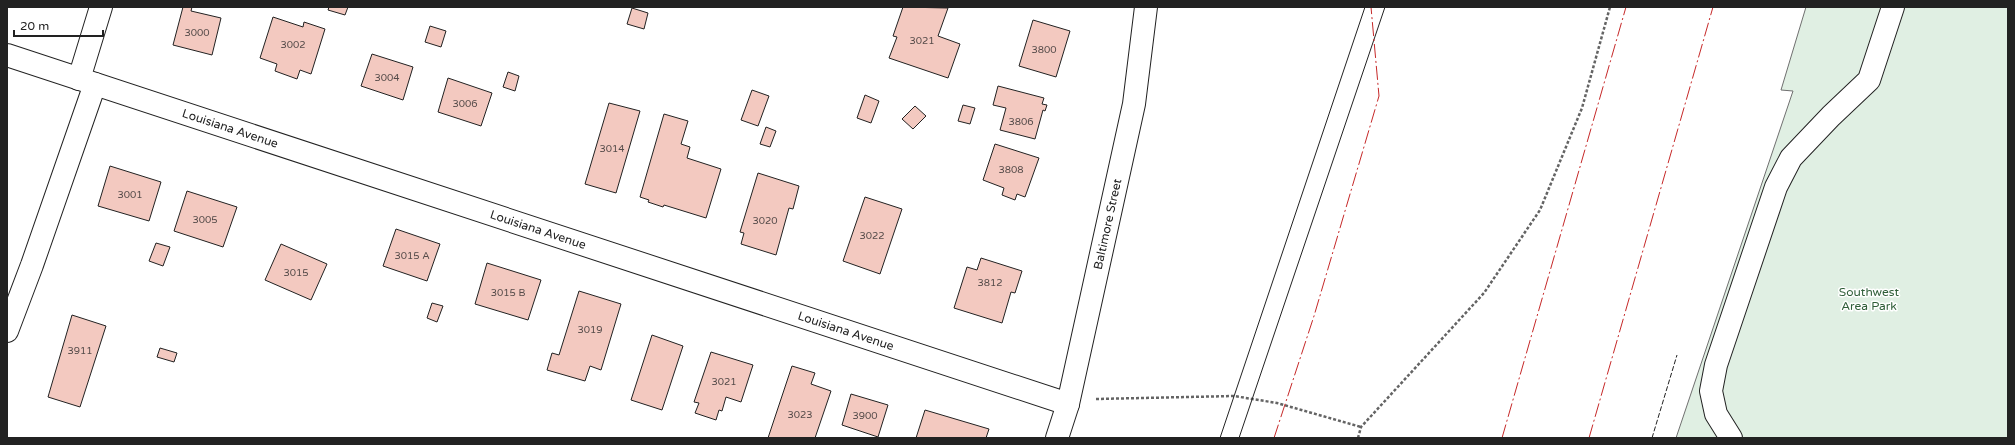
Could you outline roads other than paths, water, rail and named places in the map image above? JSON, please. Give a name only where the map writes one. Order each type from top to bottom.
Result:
[{"type":"street","points":[[7,331],[32,265],[87,81],[101,7]]},
{"type":"street","name":"Baltimore Street","points":[[1057,438],[1068,404],[1134,104],[1146,7]]},
{"type":"street","points":[[1731,438],[1716,414],[1711,391],[1716,365],[1776,187],[1792,158],[1831,116],[1869,80],[1893,7]]},
{"type":"street","name":"Louisiana Avenue","points":[[7,55],[1068,404]]},
{"type":"tram line","points":[[1220,438],[1365,7]]},
{"type":"tram line","points":[[1239,438],[1385,7]]},
{"type":"park label","name":"Southwest Area Park","points":[[1869,299]]}]
